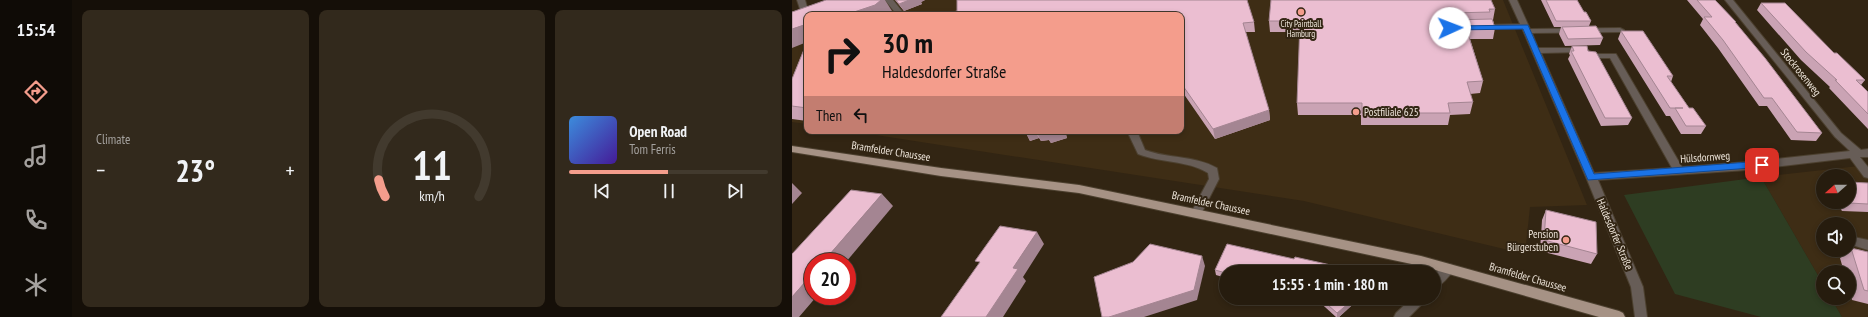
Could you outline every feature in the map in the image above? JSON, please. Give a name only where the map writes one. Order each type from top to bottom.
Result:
[{"type":"main road","name":"Bramfelder Chaussee","points":[[792,149],[941,172],[1079,189],[1196,213],[1448,269],[1619,317]]},
{"type":"street","points":[[801,0],[804,9]]},
{"type":"street","points":[[889,0],[899,12]]},
{"type":"street","name":"Haldesdorfer Straße","points":[[1513,0],[1591,177],[1637,287],[1641,317]]},
{"type":"street","name":"Stockrosenweg","points":[[1729,0],[1838,135],[1860,154],[1868,174]]},
{"type":"street","points":[[1471,28],[1620,30]]},
{"type":"street","points":[[1536,51],[1612,49]]},
{"type":"street","points":[[1589,56],[1612,56],[1679,171]]},
{"type":"street","points":[[1133,134],[1142,152],[1152,157],[1205,165],[1213,171],[1214,179],[1196,213]]},
{"type":"street","name":"Hülsdornweg","points":[[1591,177],[1679,171],[1860,154]]},
{"type":"street","points":[[1856,242],[1868,245]]},
{"type":"street","points":[[1441,276],[1448,269]]},
{"type":"street","points":[[1400,317],[1413,305]]},
{"type":"shaded area","points":[[865,0],[1503,0],[1587,205],[1530,207],[1525,254],[1304,201],[869,134],[1184,134],[1184,12],[831,12]]},
{"type":"shaded area","points":[[804,21],[804,124],[792,122],[792,25]]},
{"type":"shaded area","points":[[1868,165],[1868,317],[1842,317],[1835,305],[1856,305],[1856,265],[1816,265],[1816,272],[1761,177],[1816,171],[1816,209],[1856,209],[1856,169],[1832,169]]},
{"type":"green space","points":[[1761,177],[1816,272],[1816,305],[1835,305],[1842,317],[1761,317],[1675,294],[1624,195]]},
{"type":"building","points":[[826,0],[881,0],[875,5],[854,12],[804,12],[804,25],[792,29],[792,12]]},
{"type":"building","points":[[896,0],[909,0],[899,4]]},
{"type":"building","points":[[957,0],[1247,0],[1254,22],[1243,23],[1269,110],[1213,129],[1184,87],[1184,12],[953,12],[957,11]]},
{"type":"building","points":[[1271,0],[1491,0],[1495,9],[1489,9],[1490,12],[1452,13],[1446,16],[1452,20],[1492,19],[1495,28],[1466,28],[1483,81],[1467,82],[1473,102],[1448,103],[1450,113],[1362,113],[1362,103],[1297,103],[1300,21],[1269,21]]},
{"type":"building","points":[[1546,0],[1577,0],[1591,21],[1556,21]]},
{"type":"building","points":[[1697,0],[1715,0],[1736,22],[1822,133],[1797,132],[1772,98],[1764,98],[1723,40],[1704,17],[1712,17]]},
{"type":"building","points":[[1761,3],[1785,3],[1834,53],[1837,53],[1865,80],[1856,80],[1868,92],[1868,114],[1835,80],[1837,80],[1806,52]]},
{"type":"building","points":[[1596,26],[1603,38],[1568,39],[1562,27]]},
{"type":"building","points":[[1621,31],[1643,31],[1673,76],[1667,76],[1689,108],[1693,108],[1706,126],[1686,126],[1675,108],[1670,108]]},
{"type":"building","points":[[1572,46],[1587,46],[1588,51],[1596,52],[1632,118],[1605,118],[1571,51],[1574,51]]},
{"type":"building","points":[[804,49],[804,108],[792,106],[792,79]]},
{"type":"building","points":[[1856,182],[1868,183],[1868,204],[1856,203]]},
{"type":"building","points":[[851,190],[882,194],[831,253],[804,253],[804,283],[792,297],[792,254]]},
{"type":"building","points":[[1546,210],[1596,222],[1597,254],[1544,240]]},
{"type":"building","points":[[1000,226],[1037,232],[1013,268],[1018,269],[986,317],[941,317],[980,262],[975,261]]},
{"type":"building","points":[[1150,244],[1202,256],[1194,290],[1109,317],[1102,317],[1094,277],[1133,262]]},
{"type":"building","points":[[1227,244],[1294,259],[1295,257],[1331,265],[1219,265],[1219,271],[1215,270]]},
{"type":"building","points":[[1856,249],[1868,252],[1868,291],[1864,290],[1854,257],[1856,257]]},
{"type":"building","points":[[1328,305],[1347,305],[1337,313]]},
{"type":"place","name":"City Paintball Hamburg","points":[[1301,12]]},
{"type":"place","name":"Postfiliale 625","points":[[1356,112]]},
{"type":"place","name":"Pension Bürgerstuben","points":[[1566,240]]},
{"type":"route","points":[[1450,28],[1526,26],[1591,177],[1762,165]]}]
